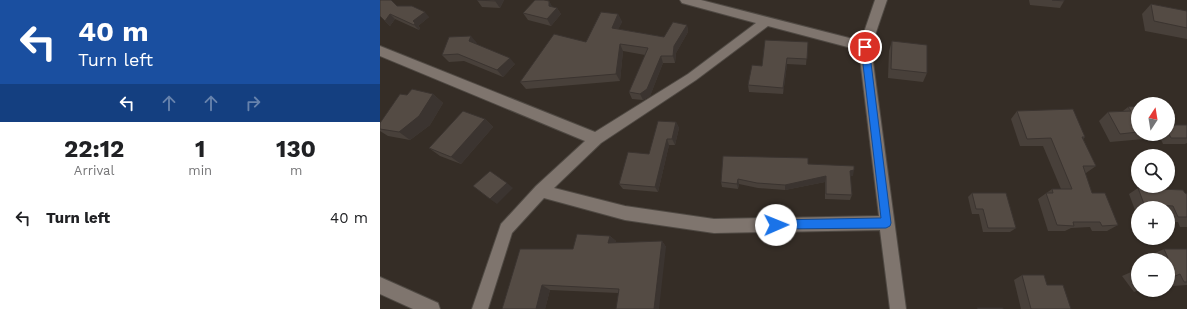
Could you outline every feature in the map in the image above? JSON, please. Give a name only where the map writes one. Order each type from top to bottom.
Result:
[{"type":"street","points":[[686,0],[765,22],[865,47]]},
{"type":"street","points":[[880,0],[865,47],[898,309]]},
{"type":"street","points":[[480,309],[506,229],[541,191],[596,139],[692,77],[765,22]]},
{"type":"street","points":[[380,51],[596,139]]},
{"type":"street","points":[[541,191],[625,213],[714,226],[886,223]]},
{"type":"street","points":[[380,285],[432,309]]},
{"type":"building","points":[[380,0],[391,0],[397,6],[412,6],[425,12],[413,21],[415,23],[414,25],[390,14],[385,21],[380,16]]},
{"type":"building","points":[[535,0],[549,1],[549,6],[557,8],[547,19],[523,13]]},
{"type":"building","points":[[1151,4],[1187,11],[1187,28],[1154,21]]},
{"type":"building","points":[[601,12],[618,14],[612,28],[664,37],[673,22],[687,25],[674,46],[673,56],[661,56],[647,89],[640,94],[629,92],[648,48],[620,44],[616,74],[520,82],[554,34],[586,42]]},
{"type":"building","points":[[471,36],[469,41],[510,58],[497,70],[458,54],[442,55],[449,37]]},
{"type":"building","points":[[765,40],[808,42],[807,59],[787,58],[783,88],[748,85],[752,65],[762,66]]},
{"type":"building","points":[[892,41],[927,45],[927,73],[891,69]]},
{"type":"building","points":[[412,89],[433,94],[419,116],[399,132],[380,129],[380,123],[400,94],[407,95]]},
{"type":"building","points":[[1073,109],[1085,137],[1082,137],[1096,166],[1083,166],[1092,193],[1105,193],[1118,225],[1102,226],[1100,222],[1073,222],[1074,226],[1057,225],[1046,193],[1053,193],[1052,189],[1072,189],[1051,138],[1027,139],[1017,111]]},
{"type":"building","points":[[463,111],[485,119],[451,157],[429,148]]},
{"type":"building","points":[[1131,111],[1131,133],[1120,134],[1108,112]]},
{"type":"building","points":[[658,121],[676,122],[672,139],[667,139],[655,187],[619,184],[628,152],[649,154]]},
{"type":"building","points":[[1175,125],[1187,125],[1187,138],[1175,138]]},
{"type":"building","points":[[723,156],[808,158],[808,164],[854,166],[854,170],[850,171],[852,195],[826,194],[826,176],[785,185],[757,183],[738,179],[737,184],[721,182]]},
{"type":"building","points":[[490,171],[507,183],[490,199],[473,186]]},
{"type":"building","points":[[1175,190],[1183,190],[1187,194],[1187,217],[1178,217],[1175,210],[1175,201],[1143,201],[1140,193],[1175,193]]},
{"type":"building","points":[[972,193],[1006,193],[1016,228],[988,228],[983,209],[976,209]]},
{"type":"building","points":[[577,234],[610,236],[608,243],[662,241],[654,309],[616,309],[619,289],[542,285],[536,309],[502,309],[520,249],[573,249]]},
{"type":"building","points":[[1164,249],[1187,249],[1187,282],[1184,282],[1180,274],[1175,276],[1175,253],[1166,253]]},
{"type":"building","points":[[1022,275],[1044,275],[1047,285],[1063,285],[1071,309],[1031,309]]},
{"type":"building","points":[[977,308],[1003,308],[1003,309],[978,309]]},
{"type":"route","points":[[776,225],[886,223],[865,47]]}]
